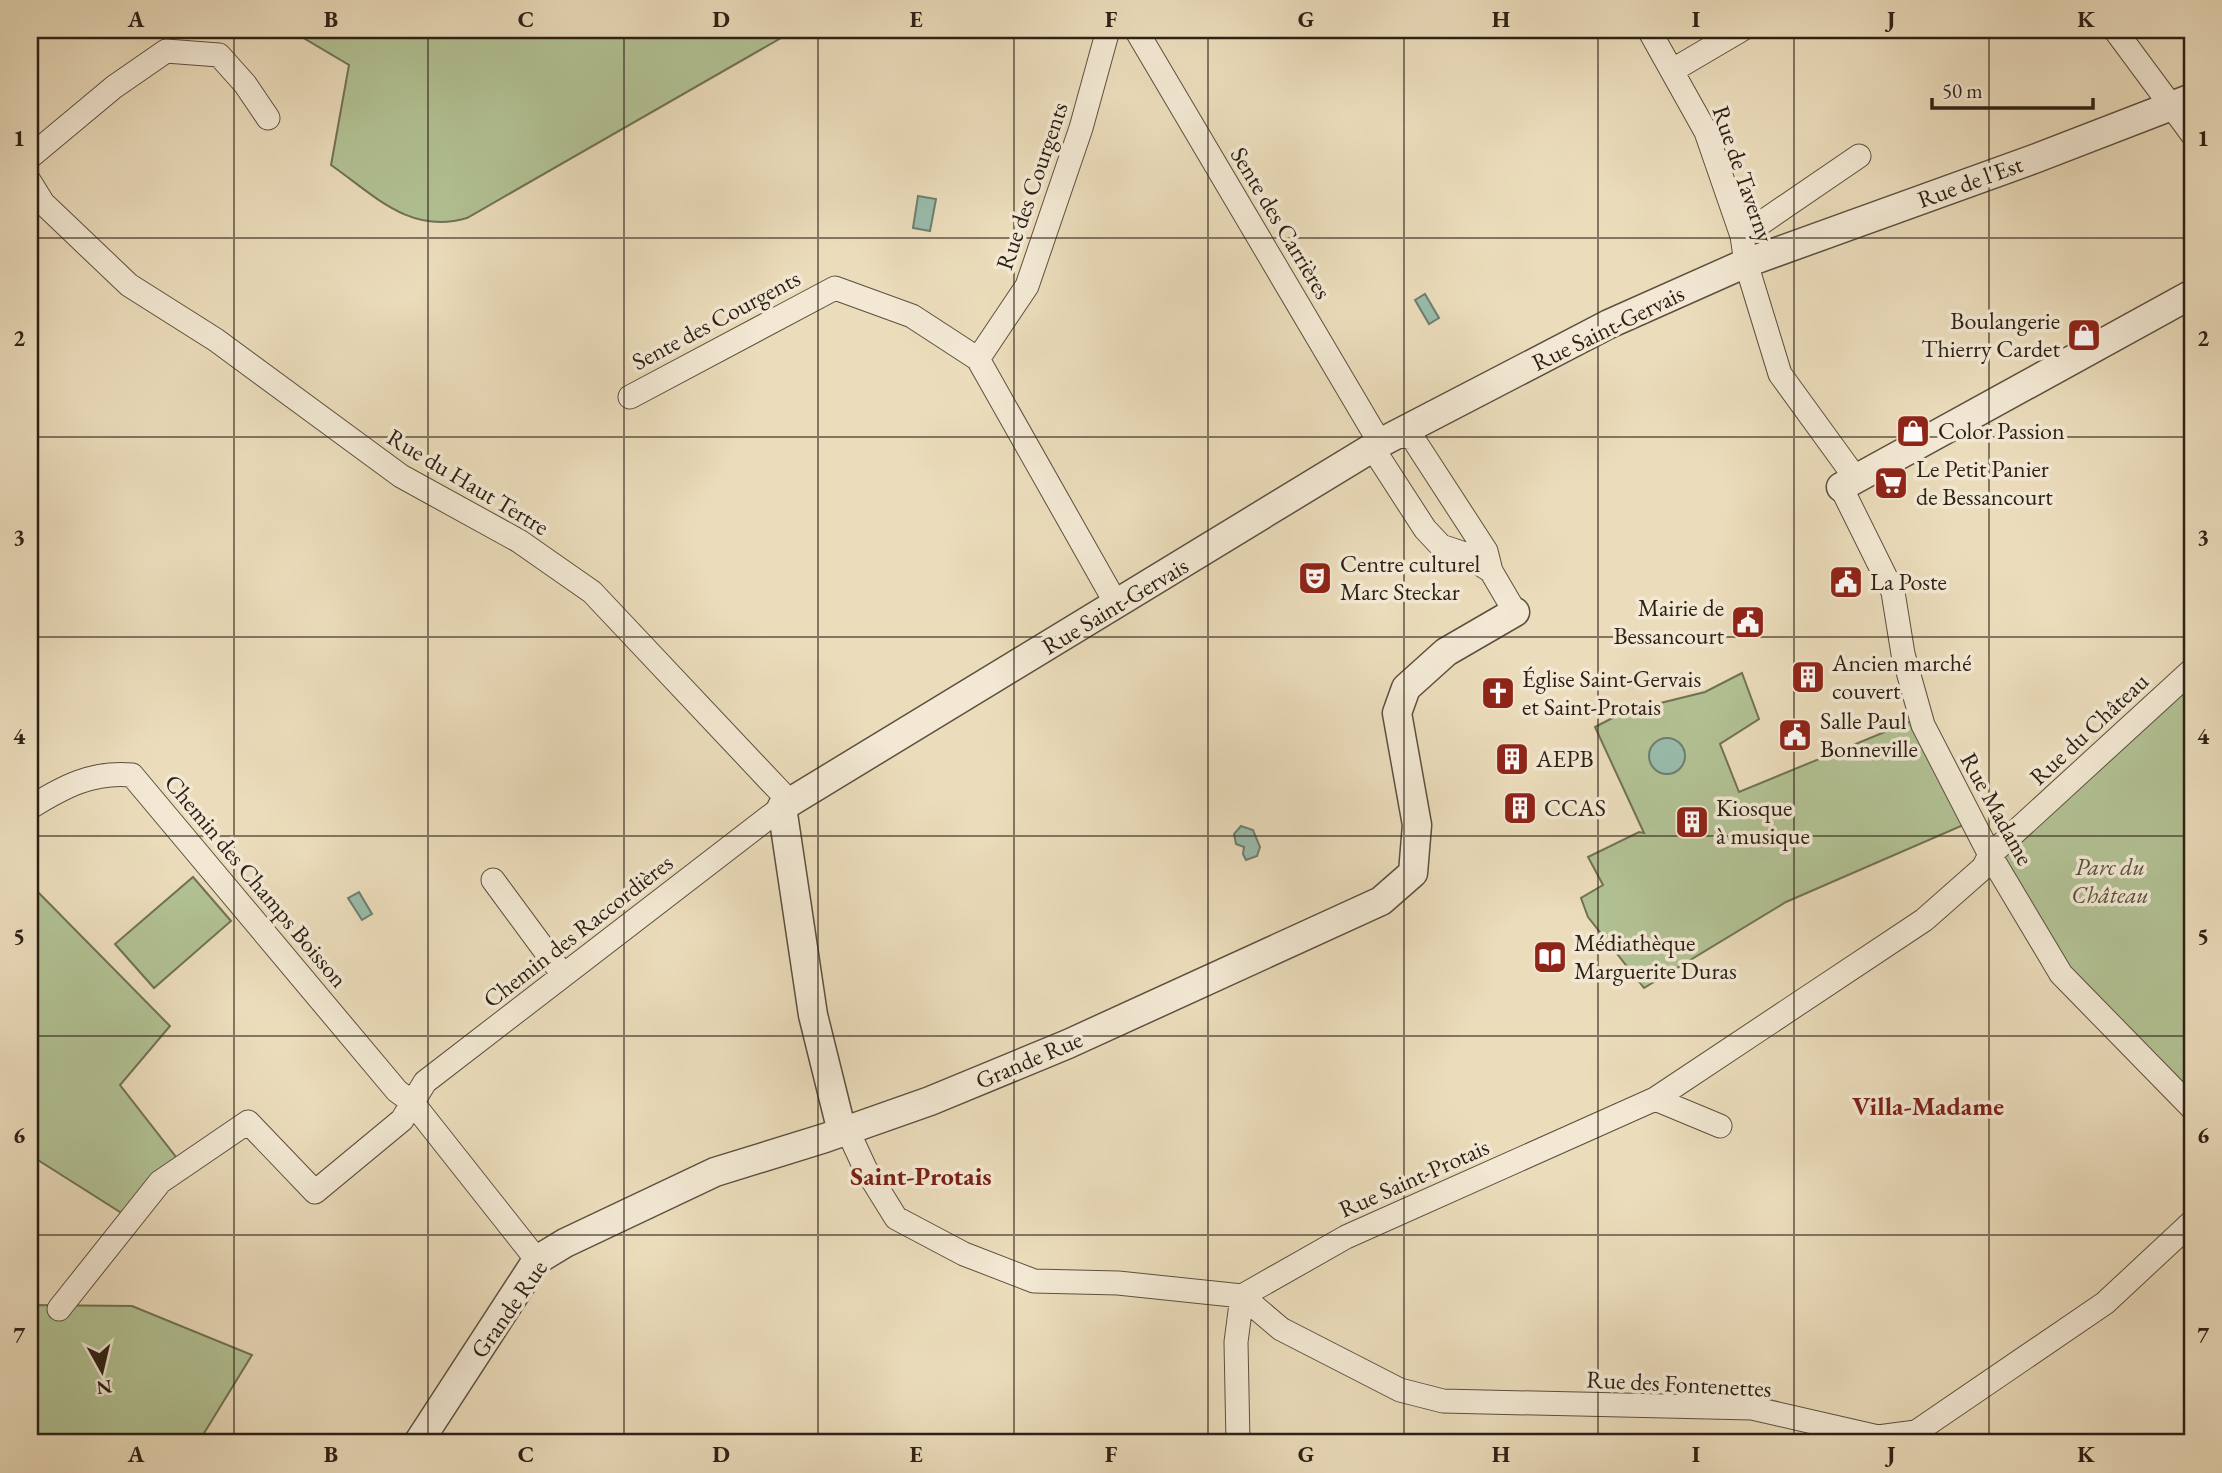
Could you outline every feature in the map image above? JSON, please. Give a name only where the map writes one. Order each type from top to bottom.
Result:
[{"type":"street","name":"Rue des Courgents","points":[[978,359],[1027,286],[1081,128],[1108,30]]},
{"type":"street","name":"Sente des Carrières","points":[[1136,30],[1383,442],[1425,529],[1436,541]]},
{"type":"street","name":"Rue de Taverny","points":[[1649,30],[1706,132],[1784,382]]},
{"type":"street","points":[[1673,70],[1741,30]]},
{"type":"street","points":[[2115,30],[2176,100],[2192,134]]},
{"type":"street","points":[[30,157],[114,87],[166,51],[219,55],[245,84],[268,117]]},
{"type":"street","name":"Rue de l'Est","points":[[1744,249],[2034,159],[2176,100]]},
{"type":"street","points":[[1744,249],[1860,156]]},
{"type":"street","name":"Rue du Haut Tertre","points":[[30,182],[37,205],[129,285],[216,340],[401,476],[519,541],[593,592],[786,805]]},
{"type":"street","name":"Rue Saint-Gervais","points":[[786,805],[1383,442],[1609,324],[1744,249]]},
{"type":"street","name":"Sente des Courgents","points":[[630,397],[835,288],[912,316],[978,359]]},
{"type":"street","points":[[1849,479],[2192,294]]},
{"type":"street","points":[[978,359],[1117,605]]},
{"type":"street","name":"Rue Madame","points":[[1784,382],[1849,479],[1893,592],[1903,654],[1923,725],[1990,855],[2061,974],[2192,1108]]},
{"type":"street","points":[[1383,442],[1412,437],[1486,551],[1491,571],[1515,612]]},
{"type":"street","points":[[1436,541],[1454,541],[1462,534],[1465,520]]},
{"type":"street","points":[[1436,541],[1491,571]]},
{"type":"street","name":"Grande Rue","points":[[418,1443],[537,1260],[565,1243],[715,1172],[930,1101],[1068,1044],[1381,901],[1413,873],[1417,825],[1396,713],[1406,688],[1446,652],[1515,612]]},
{"type":"street","name":"Rue du Château","points":[[1990,855],[2192,670]]},
{"type":"street","name":"Chemin des Champs Boisson","points":[[31,807],[66,785],[110,772],[132,775],[397,1091],[412,1102],[537,1260]]},
{"type":"street","points":[[786,805],[813,1016],[842,1132],[852,1140],[865,1168],[896,1217],[964,1254],[1034,1281],[1118,1283],[1242,1296],[1236,1342],[1238,1443]]},
{"type":"street","name":"Chemin des Raccordières","points":[[59,1310],[160,1182],[248,1122],[315,1192],[402,1120],[425,1082],[786,805]]},
{"type":"street","name":"Rue Saint-Protais","points":[[1242,1296],[1346,1237],[1655,1099],[1924,920],[1983,868],[1990,855]]},
{"type":"street","points":[[493,880],[564,975]]},
{"type":"street","points":[[1655,1099],[1720,1126]]},
{"type":"street","name":"Rue des Fontenettes","points":[[1242,1296],[1281,1329],[1400,1390],[1443,1401],[1752,1408],[1878,1437],[1916,1432],[1957,1406],[2105,1303],[2192,1222]]},
{"type":"green space","points":[[290,30],[795,30],[467,218],[447,222],[410,217],[378,199],[331,165],[349,65]]},
{"type":"green space","name":"Parc du Château","points":[[2192,670],[2192,1097],[2061,974],[1990,855]]},
{"type":"green space","points":[[1742,673],[1759,719],[1720,744],[1739,792],[1921,717],[1968,823],[1786,902],[1644,988],[1588,917],[1581,898],[1603,885],[1588,857],[1639,832],[1644,833],[1595,727],[1624,712],[1705,692]]},
{"type":"green space","points":[[193,877],[231,921],[154,988],[115,944]]},
{"type":"green space","points":[[30,884],[170,1026],[120,1085],[183,1166],[131,1219],[30,1155]]},
{"type":"green space","points":[[30,1305],[132,1306],[252,1355],[198,1443],[30,1443]]},
{"type":"shaded area","points":[[918,196],[936,199],[930,231],[913,228]]},
{"type":"shaded area","points":[[1425,294],[1439,318],[1429,324],[1415,300]]},
{"type":"shaded area","points":[[1667,738],[1679,744],[1685,756],[1679,768],[1667,774],[1655,768],[1649,756],[1655,744]]},
{"type":"shaded area","points":[[1241,826],[1253,830],[1260,847],[1257,856],[1246,860],[1244,847],[1236,844],[1234,834]]},
{"type":"shaded area","points":[[359,892],[372,914],[362,920],[348,898]]},
{"type":"place","name":"Boulangerie Thierry Cardet","points":[[2084,335]]},
{"type":"place","name":"Color Passion","points":[[1913,431]]},
{"type":"place","name":"Le Petit Panier de Bessancourt","points":[[1891,483]]},
{"type":"place","name":"Centre culturel Marc Steckar","points":[[1315,578]]},
{"type":"place","name":"La Poste","points":[[1846,582]]},
{"type":"place","name":"Mairie de Bessancourt","points":[[1748,622]]},
{"type":"place","name":"Ancien marché couvert","points":[[1808,677]]},
{"type":"place","name":"Église Saint-Gervais et Saint-Protais","points":[[1498,693]]},
{"type":"place","name":"Salle Paul Bonneville","points":[[1795,735]]},
{"type":"place","name":"AEPB","points":[[1512,759]]},
{"type":"place","name":"CCAS","points":[[1520,808]]},
{"type":"place","name":"Kiosque à musique","points":[[1692,822]]},
{"type":"place","name":"Médiathèque Marguerite Duras","points":[[1550,957]]},
{"type":"district","name":"Villa-Madame","points":[[1928,1106]]},
{"type":"district","name":"Saint-Protais","points":[[921,1176]]}]
